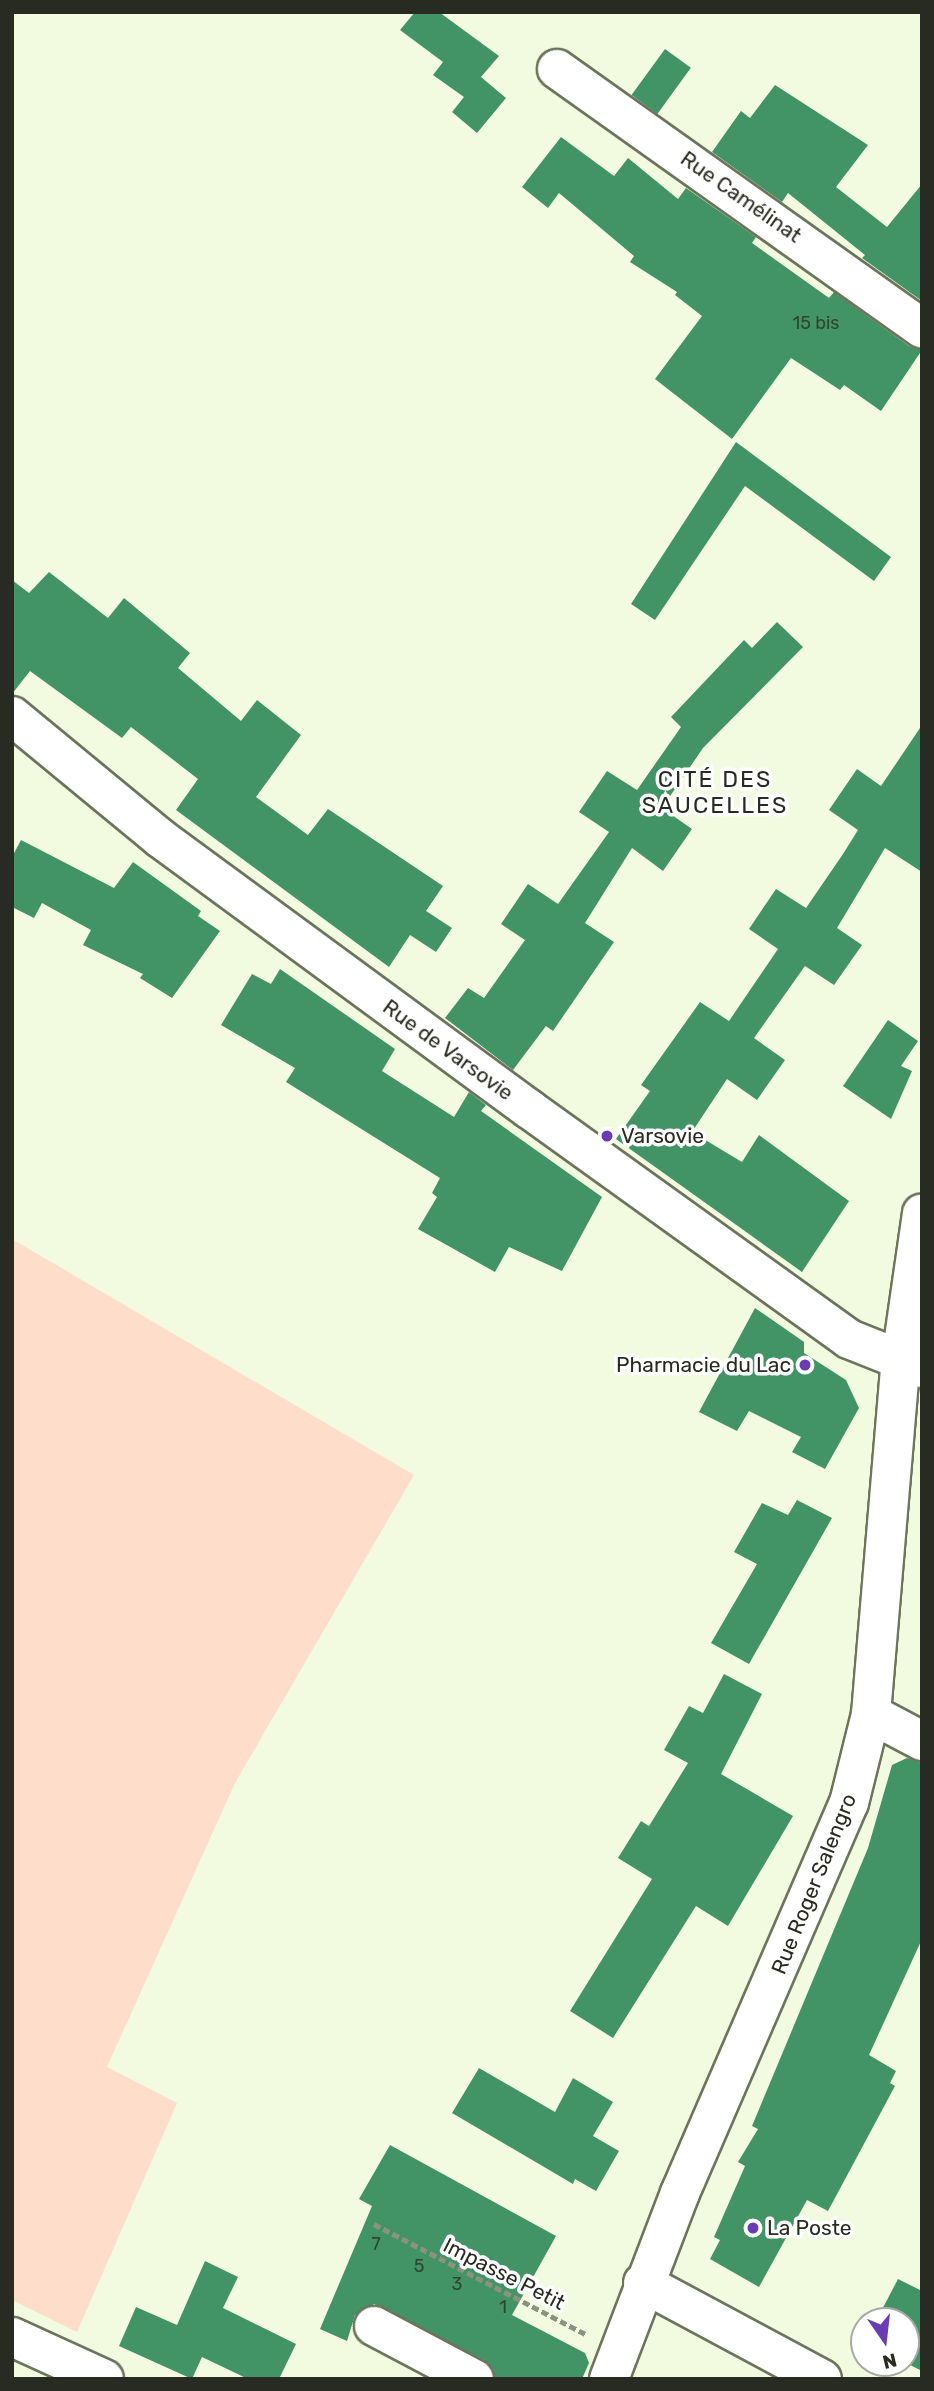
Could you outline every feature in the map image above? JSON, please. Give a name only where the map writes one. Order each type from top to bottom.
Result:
[{"type":"street","name":"Rue Camélinat","points":[[557,69],[922,328]]},
{"type":"street","name":"Rue de Varsovie","points":[[12,716],[160,838],[529,1109],[849,1339],[911,1364]]},
{"type":"street","name":"Rue Roger Salengro","points":[[614,2365],[643,2283],[840,1826],[871,1714],[911,1364],[922,1214]]},
{"type":"street","points":[[871,1714],[922,1741]]},
{"type":"street","points":[[643,2283],[821,2379]]},
{"type":"street","points":[[374,2326],[474,2379]]},
{"type":"street","points":[[12,2337],[104,2379]]},
{"type":"path","name":"Impasse Petit","points":[[374,2224],[614,2365]]},
{"type":"shaded area","points":[[12,1239],[414,1475],[235,1783],[107,2067],[177,2103],[77,2332],[12,2300]]},
{"type":"building","points":[[415,12],[439,12],[499,56],[481,77],[506,98],[477,133],[452,112],[464,97],[433,75],[443,62],[400,30]]},
{"type":"building","points":[[665,49],[691,68],[657,114],[631,95]]},
{"type":"building","points":[[775,85],[868,145],[836,187],[887,227],[922,184],[922,301],[862,258],[865,255],[788,193],[782,202],[712,152],[741,111],[750,118]]},
{"type":"building","points":[[561,137],[614,176],[628,158],[678,199],[686,188],[756,237],[752,243],[829,298],[834,292],[909,346],[922,350],[881,411],[844,385],[840,390],[791,358],[732,439],[655,379],[702,316],[675,295],[677,292],[630,262],[634,256],[559,193],[548,208],[522,187]]},
{"type":"building","points":[[736,442],[891,557],[874,581],[745,486],[655,620],[631,604]]},
{"type":"building","points":[[49,572],[108,618],[124,598],[190,653],[178,668],[241,721],[257,700],[301,735],[256,797],[308,835],[328,809],[443,886],[426,911],[452,928],[436,952],[410,935],[389,967],[176,810],[198,779],[131,727],[122,738],[30,671],[12,694],[12,580],[29,593]]},
{"type":"building","points":[[777,622],[803,647],[703,748],[662,808],[692,829],[663,871],[632,848],[585,923],[614,942],[553,1031],[546,1026],[513,1070],[445,1018],[468,988],[484,998],[525,940],[501,924],[528,884],[558,904],[609,832],[579,812],[607,771],[637,790],[681,727],[671,717],[744,640],[752,648]]},
{"type":"building","points":[[922,725],[922,872],[885,848],[837,928],[862,945],[834,985],[805,966],[754,1038],[785,1060],[757,1100],[727,1079],[692,1132],[742,1162],[759,1135],[849,1201],[802,1272],[616,1139],[650,1091],[641,1085],[700,1002],[729,1021],[778,949],[749,929],[776,889],[806,908],[843,854],[858,830],[829,810],[857,769],[881,786]]},
{"type":"building","points":[[21,840],[114,888],[133,862],[201,911],[198,916],[220,931],[172,998],[140,978],[143,974],[83,945],[91,930],[42,903],[34,918],[12,907],[12,857]]},
{"type":"building","points":[[280,969],[395,1049],[382,1071],[454,1117],[469,1092],[486,1105],[481,1111],[602,1197],[562,1271],[509,1247],[495,1272],[418,1229],[437,1197],[432,1193],[440,1178],[286,1082],[295,1068],[221,1025],[252,974],[271,984]]},
{"type":"building","points":[[888,1020],[918,1041],[901,1066],[912,1071],[891,1119],[843,1086]]},
{"type":"building","points":[[755,1308],[804,1342],[804,1353],[846,1380],[859,1408],[825,1469],[792,1452],[801,1437],[749,1411],[737,1431],[699,1412]]},
{"type":"building","points":[[797,1500],[832,1518],[749,1664],[711,1643],[757,1564],[734,1552],[762,1503],[788,1515]]},
{"type":"building","points":[[724,1674],[762,1694],[721,1774],[793,1816],[728,1926],[696,1906],[613,2038],[570,2011],[652,1879],[618,1858],[641,1821],[649,1826],[688,1763],[664,1750],[689,1706],[703,1713]]},
{"type":"building","points":[[907,1758],[922,1763],[922,1939],[869,2055],[896,2071],[890,2083],[895,2086],[828,2211],[807,2200],[759,2287],[710,2259],[720,2240],[714,2237],[745,2166],[738,2162],[758,2129],[752,2126],[868,1848],[892,1765]]},
{"type":"building","points":[[479,2068],[555,2112],[573,2078],[613,2102],[593,2136],[619,2151],[596,2191],[575,2179],[573,2184],[452,2113]]},
{"type":"building","points":[[390,2145],[556,2236],[512,2315],[585,2353],[589,2363],[582,2379],[496,2379],[484,2360],[374,2304],[355,2315],[347,2341],[320,2329],[372,2206],[359,2199]]},
{"type":"building","points":[[205,2261],[238,2277],[223,2308],[296,2344],[279,2379],[248,2379],[202,2357],[192,2379],[119,2346],[136,2307],[177,2325]]},
{"type":"building","points":[[898,2279],[922,2291],[922,2371],[920,2307],[883,2307]]},
{"type":"place","name":"Varsovie","points":[[607,1136]]},
{"type":"place","name":"Pharmacie du Lac","points":[[805,1365]]},
{"type":"place","name":"La Poste","points":[[753,2228]]},
{"type":"district","name":"CITÉ DES SAUCELLES","points":[[715,792]]}]
